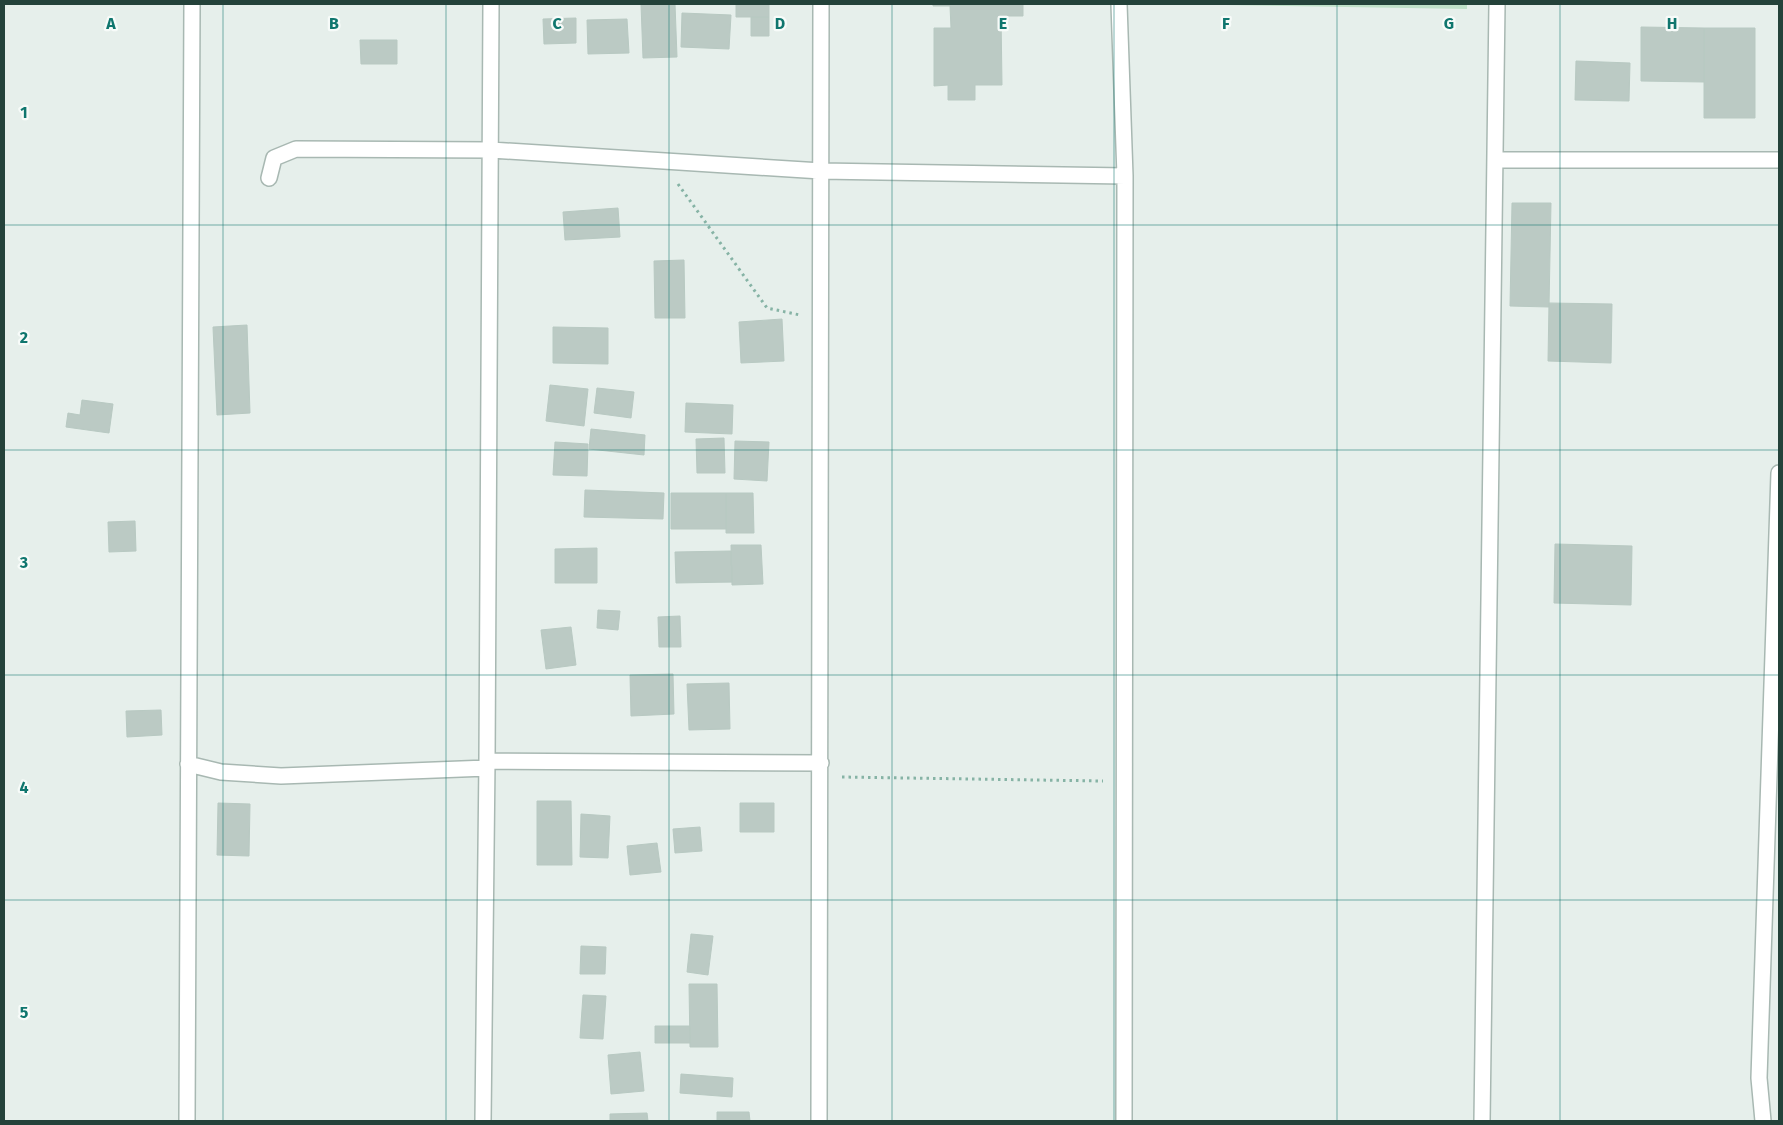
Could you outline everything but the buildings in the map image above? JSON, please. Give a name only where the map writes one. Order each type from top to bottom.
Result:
[{"type":"street","points":[[187,1121],[192,4]]},
{"type":"street","points":[[483,1121],[491,4]]},
{"type":"street","points":[[819,1121],[821,4]]},
{"type":"street","points":[[1118,4],[1125,176],[1124,1121]]},
{"type":"street","points":[[1482,1121],[1497,4]]},
{"type":"street","points":[[270,178],[274,158],[296,150],[491,150],[821,171],[1125,176]]},
{"type":"street","points":[[1495,160],[1779,160]]},
{"type":"street","points":[[1764,1121],[1759,1078],[1779,473]]},
{"type":"street","points":[[188,764],[221,772],[281,776],[487,765],[821,770]]},
{"type":"path","points":[[661,161],[767,308],[821,321]]},
{"type":"path","points":[[821,770],[1124,782]]},
{"type":"green space","points":[[1163,4],[1467,4],[1467,9]]}]
